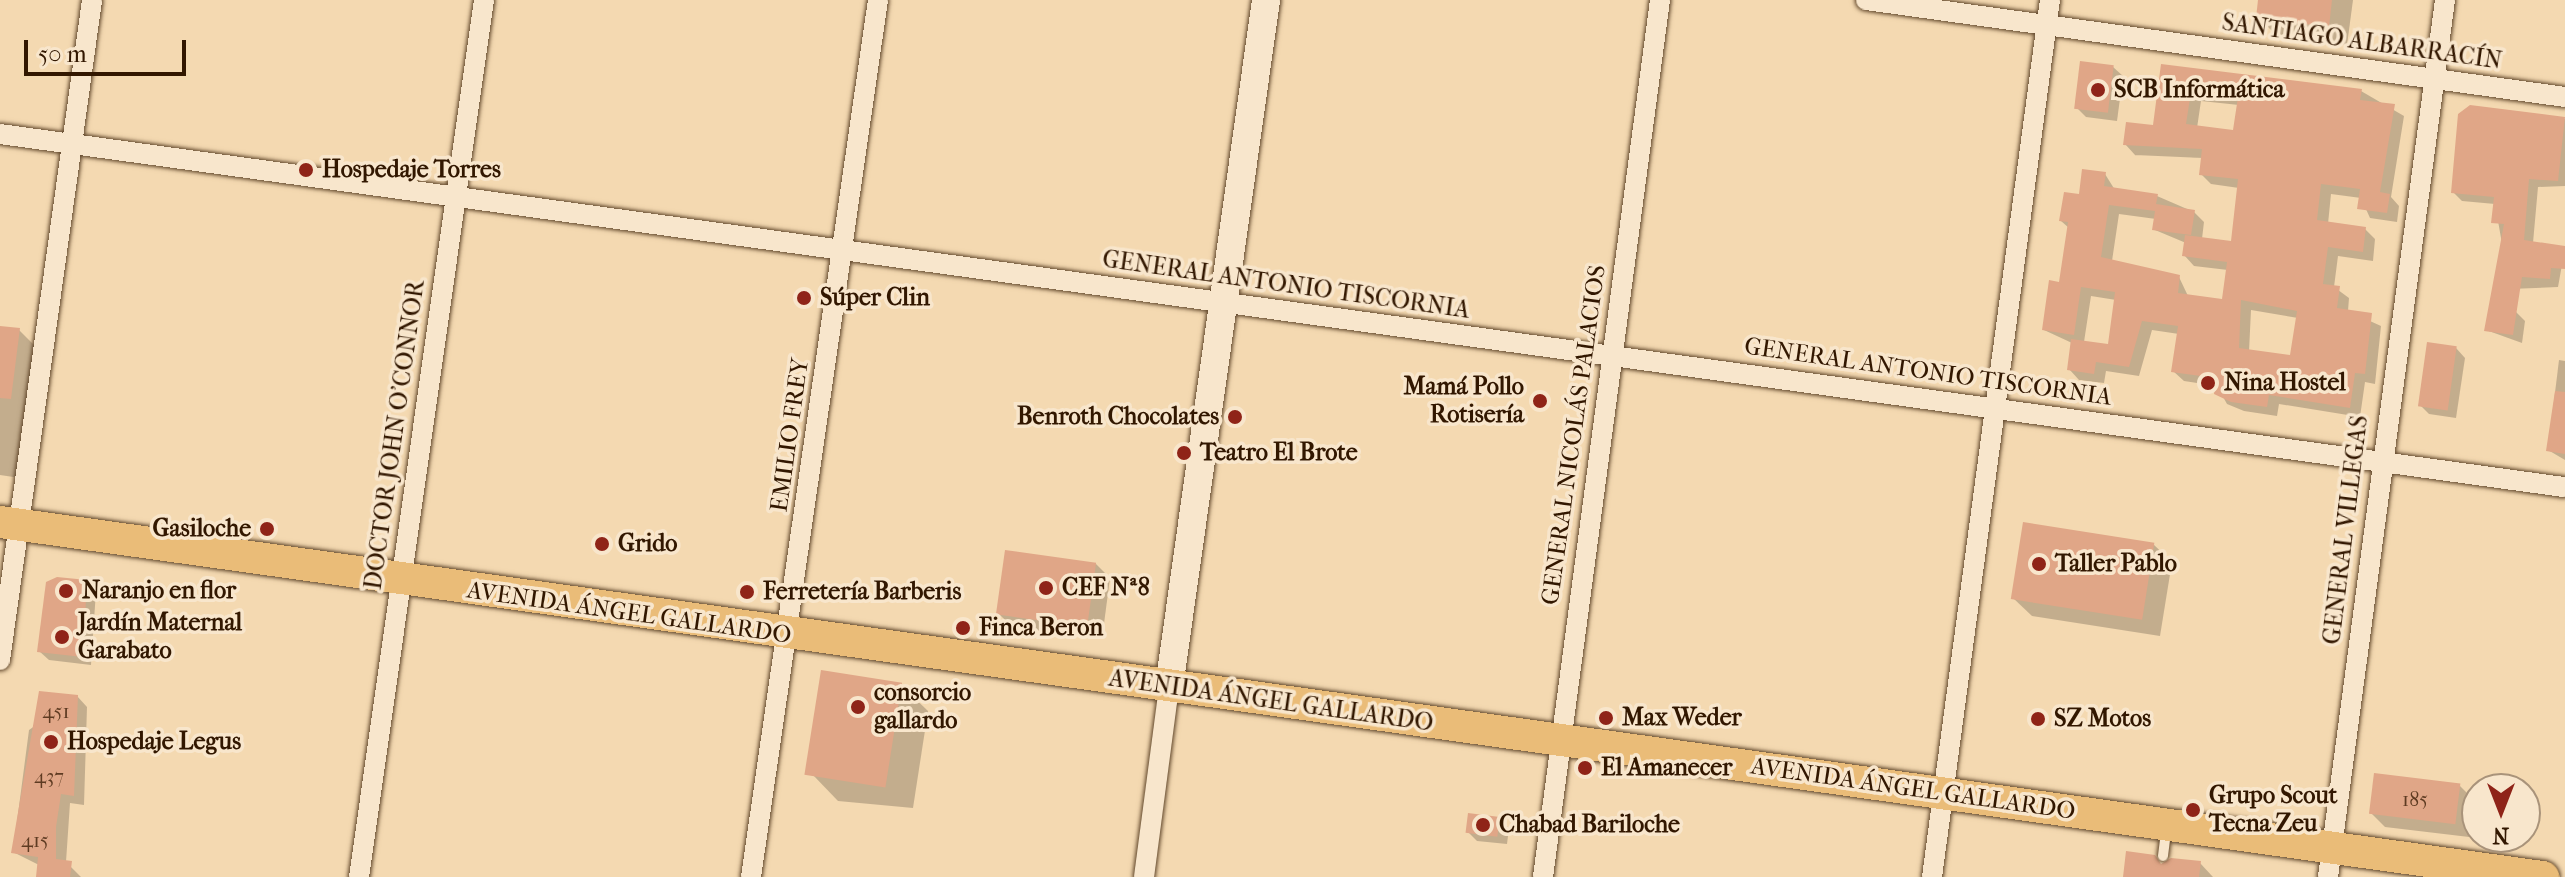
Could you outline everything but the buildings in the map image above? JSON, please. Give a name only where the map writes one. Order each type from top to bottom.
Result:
[{"type":"main road","name":"AVENIDA ÁNGEL GALLARDO","points":[[9,524],[787,635],[2167,824],[2330,862],[2543,877]]},
{"type":"street","points":[[0,660],[9,524],[72,144],[92,0]]},
{"type":"street","name":"DOCTOR JOHN O'CONNOR","points":[[359,877],[484,0]]},
{"type":"street","name":"EMILIO FREY","points":[[751,877],[878,0]]},
{"type":"street","points":[[1144,877],[1266,0]]},
{"type":"street","name":"GENERAL NICOLÁS PALACIOS","points":[[1543,877],[1610,354],[1660,0]]},
{"type":"street","name":"SANTIAGO ALBARRACÍN","points":[[1866,0],[2565,97]]},
{"type":"street","points":[[1932,877],[1940,792],[1991,408],[2050,0]]},
{"type":"street","name":"GENERAL VILLEGAS","points":[[2330,862],[2381,461],[2445,0]]},
{"type":"street","name":"GENERAL ANTONIO TISCORNIA","points":[[0,134],[456,193],[1222,303],[2565,487]]},
{"type":"lane","points":[[2163,856],[2167,824]]},
{"type":"place","name":"SCB Informática","points":[[2098,90]]},
{"type":"place","name":"Hospedaje Torres","points":[[306,170]]},
{"type":"place","name":"Súper Clin","points":[[804,298]]},
{"type":"place","name":"Nina Hostel","points":[[2208,383]]},
{"type":"place","name":"Mamá Pollo Rotisería","points":[[1540,401]]},
{"type":"place","name":"Benroth Chocolates","points":[[1235,417]]},
{"type":"place","name":"Teatro El Brote","points":[[1184,453]]},
{"type":"place","name":"Gasiloche","points":[[267,529]]},
{"type":"place","name":"Grido","points":[[602,544]]},
{"type":"place","name":"Taller Pablo","points":[[2039,564]]},
{"type":"place","name":"CEF Nª8","points":[[1046,588]]},
{"type":"place","name":"Naranjo en flor","points":[[66,591]]},
{"type":"place","name":"Ferretería Barberis","points":[[747,592]]},
{"type":"place","name":"Finca Beron","points":[[963,628]]},
{"type":"place","name":"Jardín Maternal Garabato","points":[[62,637]]},
{"type":"place","name":"consorcio gallardo","points":[[858,707]]},
{"type":"place","name":"Max Weder","points":[[1606,718]]},
{"type":"place","name":"SZ Motos","points":[[2038,719]]},
{"type":"place","name":"Hospedaje Legus","points":[[51,742]]},
{"type":"place","name":"El Amanecer","points":[[1585,768]]},
{"type":"place","name":"Grupo Scout Tecna Zeu","points":[[2193,810]]},
{"type":"place","name":"Chabad Bariloche","points":[[1483,825]]}]
